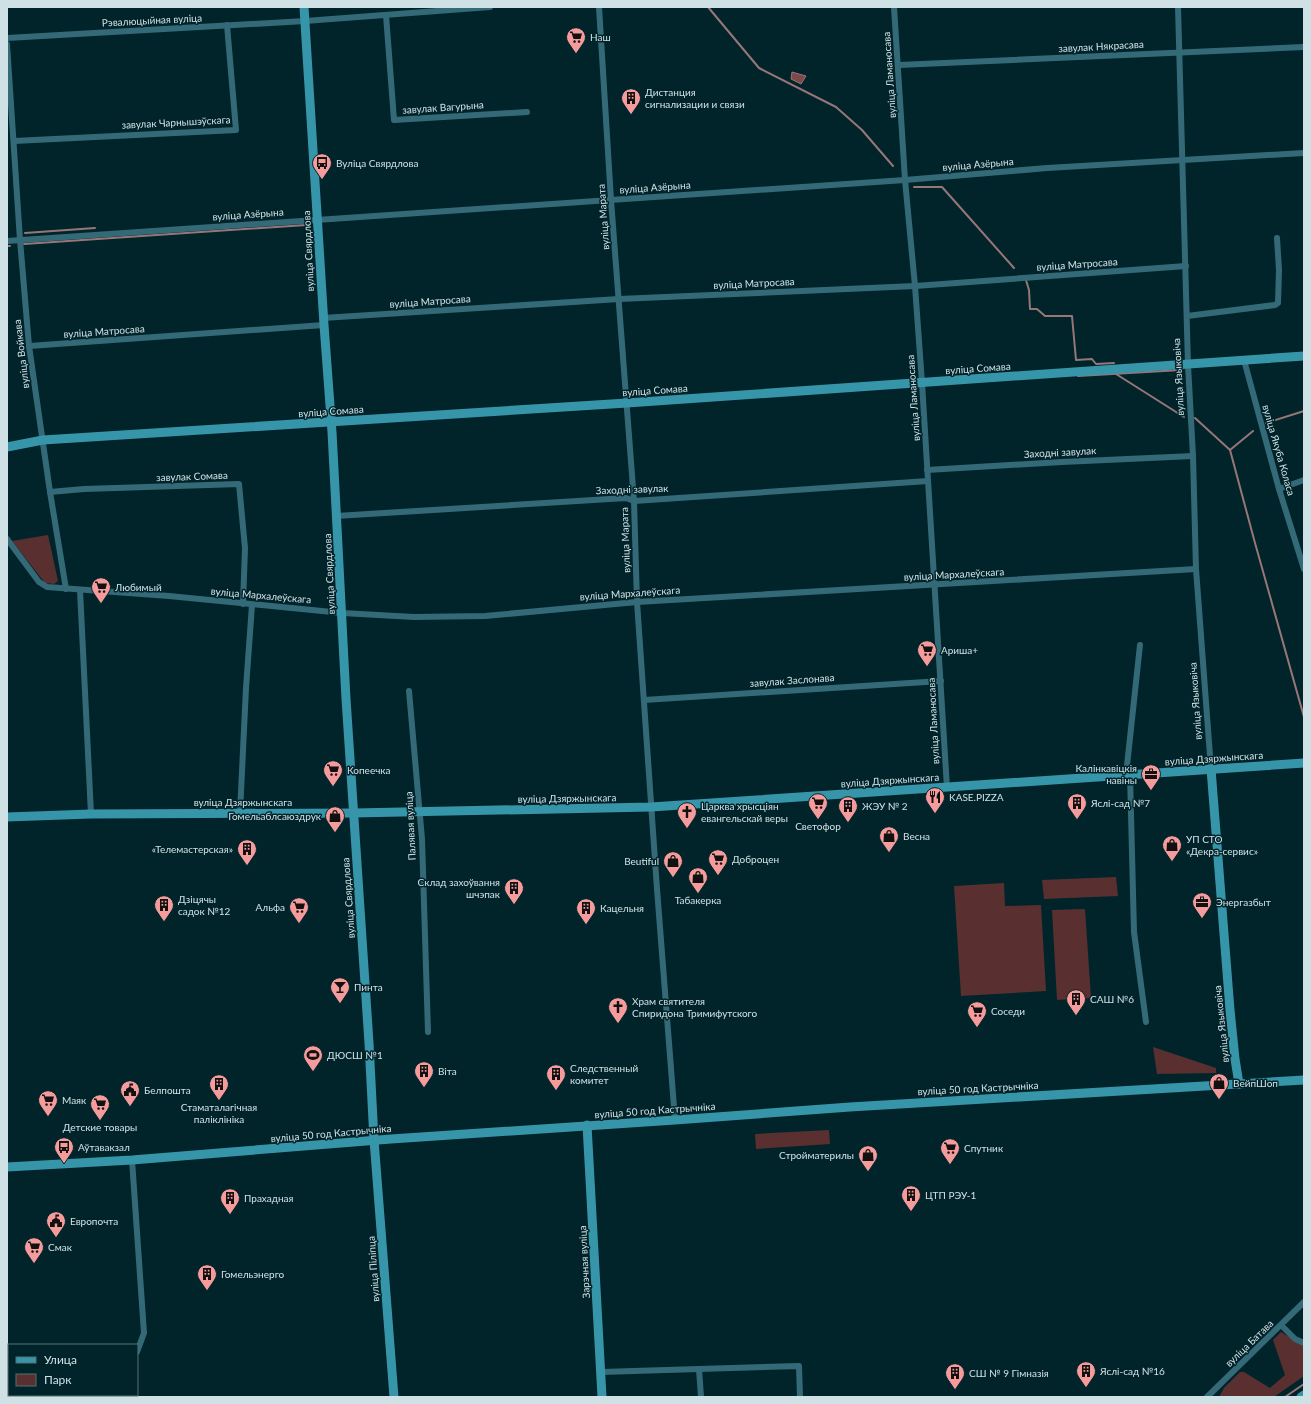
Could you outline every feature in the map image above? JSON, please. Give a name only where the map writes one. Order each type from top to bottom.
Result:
[{"type":"street","name":"вуліца Свярдлова","points":[[304,7],[324,322],[332,422],[336,516],[374,1140]]},
{"type":"street","name":"Рэвалюцыйная вуліца","points":[[7,38],[305,21],[490,7]]},
{"type":"street","name":"вуліца Марата","points":[[599,7],[611,200],[634,500],[637,602],[675,1120]]},
{"type":"street","name":"вуліца Ламаносава","points":[[894,7],[899,65],[905,180],[922,383],[947,788]]},
{"type":"street","name":"вуліца Языковіча","points":[[1178,7],[1188,365],[1193,456],[1196,569],[1230,1010],[1239,1084]]},
{"type":"street","name":"завулак Вагурына","points":[[386,15],[394,120],[527,112]]},
{"type":"street","name":"завулак Чарнышэўскага","points":[[14,141],[236,130],[227,25]]},
{"type":"street","name":"вуліца Войкава","points":[[7,44],[20,240],[29,346],[50,492],[66,589]]},
{"type":"street","name":"завулак Някрасава","points":[[899,65],[1304,46]]},
{"type":"street","name":"вуліца Азёрына","points":[[7,240],[905,180],[1047,168],[1304,153]]},
{"type":"street","points":[[1187,316],[1275,305],[1278,303],[1279,277],[1277,238]]},
{"type":"street","name":"вуліца Матросава","points":[[29,346],[619,299],[915,286],[1186,266]]},
{"type":"street","name":"вуліца Сомава","points":[[7,447],[43,440],[627,403],[1304,356]]},
{"type":"street","name":"вуліца Якуба Коласа","points":[[1244,360],[1304,569]]},
{"type":"street","name":"Заходні завулак","points":[[927,470],[1193,456]]},
{"type":"street","points":[[1280,489],[1304,480]]},
{"type":"street","name":"Заходні завулак","points":[[336,516],[626,498],[634,500],[928,481]]},
{"type":"street","name":"завулак Сомава","points":[[50,492],[84,489],[239,484],[245,548],[243,604]]},
{"type":"street","name":"вуліца Мархалеўскага","points":[[7,539],[42,585],[47,587],[342,613],[414,617],[485,616],[637,602],[1196,569]]},
{"type":"street","points":[[80,590],[90,814]]},
{"type":"street","points":[[240,813],[246,688],[252,605]]},
{"type":"street","points":[[1140,645],[1128,775],[1134,932],[1146,1022]]},
{"type":"street","name":"завулак Заслонава","points":[[644,700],[941,681]]},
{"type":"street","name":"Палявая вуліца","points":[[409,691],[420,812],[428,1032]]},
{"type":"street","name":"вуліца Дзяржынскага","points":[[7,817],[90,814],[354,813],[651,807],[1304,763]]},
{"type":"street","name":"вуліца 50 год Кастрычніка","points":[[7,1167],[132,1160],[374,1140],[675,1120],[850,1106],[1304,1080]]},
{"type":"street","name":"Зарэчная вуліца","points":[[587,1125],[602,1397]]},
{"type":"street","name":"вуліца Піліпца","points":[[374,1140],[394,1397]]},
{"type":"street","points":[[132,1160],[144,1333],[138,1349]]},
{"type":"street","name":"вуліца Батава","points":[[1207,1397],[1213,1394],[1304,1302]]},
{"type":"street","points":[[1281,1325],[1294,1339],[1304,1343]]},
{"type":"street","points":[[601,1372],[799,1366],[800,1397]]},
{"type":"street","points":[[699,1369],[700,1397]]},
{"type":"green space","points":[[48,535],[58,581],[54,584],[45,583],[12,541]]},
{"type":"green space","points":[[1116,877],[1118,896],[1044,899],[1042,880]]},
{"type":"green space","points":[[1004,883],[1005,906],[1041,905],[1046,991],[961,996],[954,886]]},
{"type":"green space","points":[[1085,909],[1091,998],[1057,1000],[1052,910]]},
{"type":"green space","points":[[1153,1047],[1216,1068],[1216,1073],[1157,1074]]},
{"type":"green space","points":[[829,1130],[830,1144],[756,1149],[755,1134]]},
{"type":"green space","points":[[1281,1332],[1304,1346],[1304,1376],[1274,1397],[1219,1397],[1224,1388],[1240,1372],[1244,1372],[1270,1388],[1285,1375],[1273,1340]]},
{"type":"shaded area","points":[[792,72],[806,76],[801,84],[791,79]]},
{"type":"waterway","points":[[708,7],[759,68],[836,107],[862,130],[893,166]]},
{"type":"waterway","points":[[914,187],[942,187],[1014,268]]},
{"type":"waterway","points":[[24,244],[306,225]]},
{"type":"waterway","points":[[25,233],[95,228]]},
{"type":"waterway","points":[[1026,280],[1029,290],[1030,309],[1037,309],[1045,316],[1072,316],[1076,360],[1092,359],[1096,364],[1114,363]]},
{"type":"waterway","points":[[1078,376],[1181,370]]},
{"type":"waterway","points":[[1116,374],[1184,417]]},
{"type":"waterway","points":[[1266,423],[1304,411]]},
{"type":"waterway","points":[[1195,418],[1230,450]]},
{"type":"waterway","points":[[1253,431],[1230,450],[1304,717]]},
{"type":"waterway","points":[[1285,1397],[1304,1384]]},
{"type":"place","name":"Наш","points":[[576,54]]},
{"type":"place","name":"Дистанция сигнализации и связи","points":[[631,115]]},
{"type":"place","name":"Вуліца Свярдлова","points":[[322,180]]},
{"type":"place","name":"Любимый","points":[[101,604]]},
{"type":"place","name":"Ариша+","points":[[927,667]]},
{"type":"place","name":"Копеечка","points":[[333,787]]},
{"type":"place","name":"Калінкавіцкія навіны","points":[[1151,791]]},
{"type":"place","name":"KASE.PIZZA","points":[[935,814]]},
{"type":"place","name":"Светофор","points":[[818,820]]},
{"type":"place","name":"Яслі-сад №7","points":[[1077,820]]},
{"type":"place","name":"ЖЭУ № 2","points":[[848,823]]},
{"type":"place","name":"Царква хрысціян евангельскай веры","points":[[687,829]]},
{"type":"place","name":"Гомельаблсаюздрук","points":[[335,833]]},
{"type":"place","name":"Весна","points":[[889,853]]},
{"type":"place","name":"УП СТО «Декра-сервис»","points":[[1172,862]]},
{"type":"place","name":"«Телемастерская»","points":[[247,866]]},
{"type":"place","name":"Доброцен","points":[[718,876]]},
{"type":"place","name":"Beutiful","points":[[673,878]]},
{"type":"place","name":"Табакерка","points":[[698,894]]},
{"type":"place","name":"Склад захоўвання шчэпак","points":[[514,905]]},
{"type":"place","name":"Энергазбыт","points":[[1202,919]]},
{"type":"place","name":"Дзіцячы садок №12","points":[[164,922]]},
{"type":"place","name":"Альфа","points":[[299,924]]},
{"type":"place","name":"Кацельня","points":[[586,925]]},
{"type":"place","name":"Пинта","points":[[340,1004]]},
{"type":"place","name":"САШ №6","points":[[1076,1016]]},
{"type":"place","name":"Храм святителя Спиридона Тримифутского","points":[[618,1024]]},
{"type":"place","name":"Соседи","points":[[977,1028]]},
{"type":"place","name":"ДЮСШ №1","points":[[313,1072]]},
{"type":"place","name":"Віта","points":[[424,1088]]},
{"type":"place","name":"Следственный комитет","points":[[556,1091]]},
{"type":"place","name":"ВейпШоп","points":[[1219,1100]]},
{"type":"place","name":"Стаматалагічная паліклініка","points":[[219,1101]]},
{"type":"place","name":"Белпошта","points":[[130,1107]]},
{"type":"place","name":"Маяк","points":[[48,1117]]},
{"type":"place","name":"Детские товары","points":[[100,1121]]},
{"type":"place","name":"Аўтавакзал","points":[[64,1164]]},
{"type":"place","name":"Спутник","points":[[950,1165]]},
{"type":"place","name":"Стройматерилы","points":[[868,1172]]},
{"type":"place","name":"ЦТП РЭУ-1","points":[[911,1212]]},
{"type":"place","name":"Прахадная","points":[[230,1215]]},
{"type":"place","name":"Европочта","points":[[56,1238]]},
{"type":"place","name":"Смак","points":[[34,1264]]},
{"type":"place","name":"Гомельэнерго","points":[[207,1291]]},
{"type":"place","name":"Яслі-сад №16","points":[[1086,1388]]},
{"type":"place","name":"СШ № 9 Гімназія","points":[[955,1390]]}]
